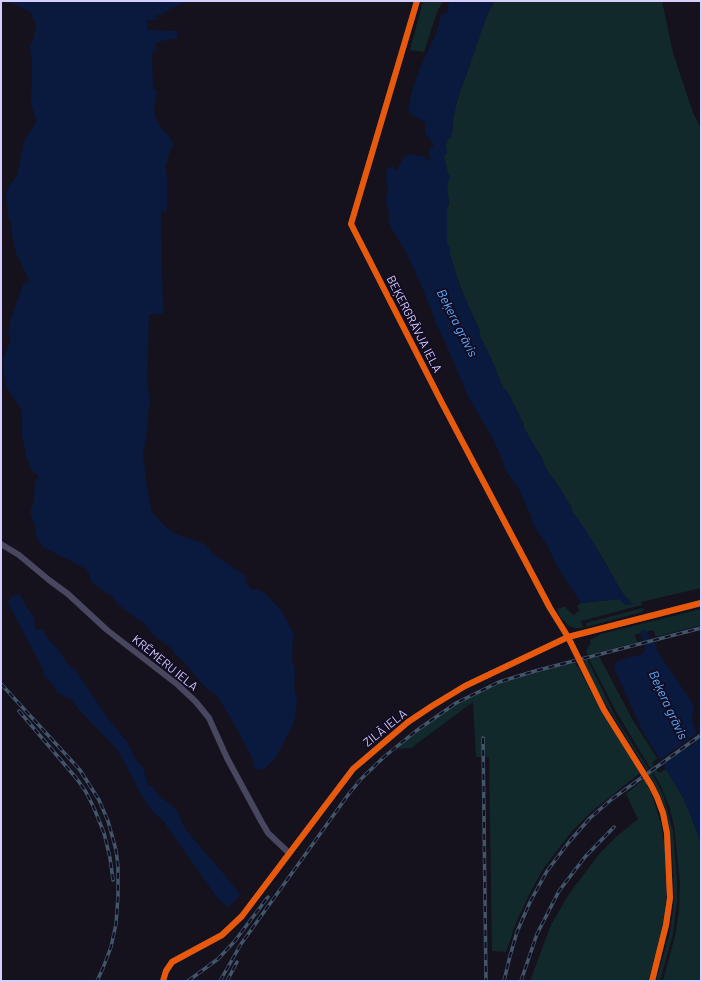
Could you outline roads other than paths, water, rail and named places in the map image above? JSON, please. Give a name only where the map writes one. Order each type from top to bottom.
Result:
[{"type":"street","name":"BEĶERGRĀVJA IELA","points":[[417,1],[351,224],[442,403],[547,601],[568,637],[604,710],[657,797],[665,823],[669,852],[669,911],[652,981]]},
{"type":"street","name":"KRĒMERU IELA","points":[[1,544],[19,555],[68,594],[107,630],[178,685],[196,702],[209,718],[227,758],[268,833],[289,853]]},
{"type":"street","name":"ZILĀ IELA","points":[[163,981],[166,971],[172,962],[222,935],[242,916],[353,769],[408,722],[432,706],[482,677],[568,637],[701,603]]},
{"type":"water","points":[[1,1],[189,1],[172,8],[161,15],[156,15],[155,17],[157,20],[147,21],[147,28],[149,30],[177,31],[177,38],[157,42],[155,52],[152,52],[153,88],[157,91],[154,108],[155,116],[160,126],[172,140],[173,147],[170,151],[165,168],[167,176],[167,209],[165,212],[161,212],[163,314],[149,315],[147,386],[150,405],[143,454],[147,488],[152,512],[167,528],[181,536],[203,543],[215,555],[244,575],[247,581],[245,583],[252,590],[256,589],[264,592],[280,608],[293,632],[292,659],[295,671],[294,688],[297,701],[294,723],[275,759],[264,769],[258,770],[254,767],[252,758],[236,727],[217,696],[206,688],[170,647],[154,636],[144,623],[118,604],[111,596],[92,583],[86,569],[43,547],[35,535],[36,529],[30,512],[34,502],[35,480],[39,477],[31,469],[26,456],[22,434],[22,411],[6,386],[3,366],[4,356],[11,340],[8,334],[11,319],[23,284],[27,283],[29,280],[16,253],[6,198],[8,187],[17,176],[24,142],[36,123],[36,117],[31,104],[32,64],[30,46],[34,38],[36,25],[32,13],[14,4]]},
{"type":"water","points":[[449,1],[494,1],[486,18],[457,101],[453,119],[452,137],[449,138],[446,144],[447,153],[444,157],[448,174],[450,176],[447,186],[449,204],[447,207],[447,243],[450,248],[450,255],[461,289],[480,332],[480,337],[494,365],[503,388],[507,391],[524,425],[524,428],[539,452],[546,469],[559,487],[573,513],[587,532],[623,594],[632,604],[629,605],[626,605],[619,599],[581,603],[558,568],[547,545],[533,524],[531,514],[520,491],[506,471],[493,439],[468,396],[442,335],[435,323],[423,289],[407,254],[389,224],[389,212],[386,202],[388,183],[386,181],[387,168],[394,166],[395,169],[398,170],[403,157],[410,154],[425,156],[425,160],[428,161],[430,159],[429,151],[433,147],[433,143],[425,133],[425,122],[408,111],[412,92],[420,68],[437,31],[441,15],[447,13]]},
{"type":"water","points":[[19,594],[34,617],[35,630],[44,630],[49,641],[56,647],[68,664],[76,671],[109,720],[128,743],[134,757],[143,768],[148,785],[154,788],[160,797],[177,811],[185,829],[240,895],[229,907],[218,899],[162,819],[155,814],[143,798],[119,752],[80,711],[72,700],[57,692],[52,683],[44,676],[43,669],[8,603],[10,597]]},
{"type":"water","points":[[655,642],[657,651],[694,705],[692,720],[697,735],[701,739],[701,842],[684,799],[643,732],[614,668],[617,661],[642,654],[645,650],[645,645]]},
{"type":"waterway","name":"Beķera grāvis","points":[[644,633],[648,644],[649,653]]},
{"type":"railway","points":[[220,981],[241,944],[348,795],[362,778],[385,756],[416,731],[456,703],[499,682],[535,671],[701,628]]},
{"type":"railway","points":[[1,684],[80,770],[99,800],[108,821],[116,850],[118,866],[118,896],[116,924],[111,947],[97,981]]},
{"type":"railway","points":[[19,711],[77,779],[86,792],[104,833],[113,880]]},
{"type":"railway","points":[[504,981],[517,932],[530,902],[547,871],[569,842],[590,818],[612,799],[701,735]]},
{"type":"railway","points":[[483,738],[486,981]]},
{"type":"railway","points":[[521,981],[537,934],[559,891],[585,857],[614,827]]},
{"type":"railway","points":[[188,981],[218,959],[234,942],[268,897]]},
{"type":"railway","points":[[227,981],[237,962]]}]
